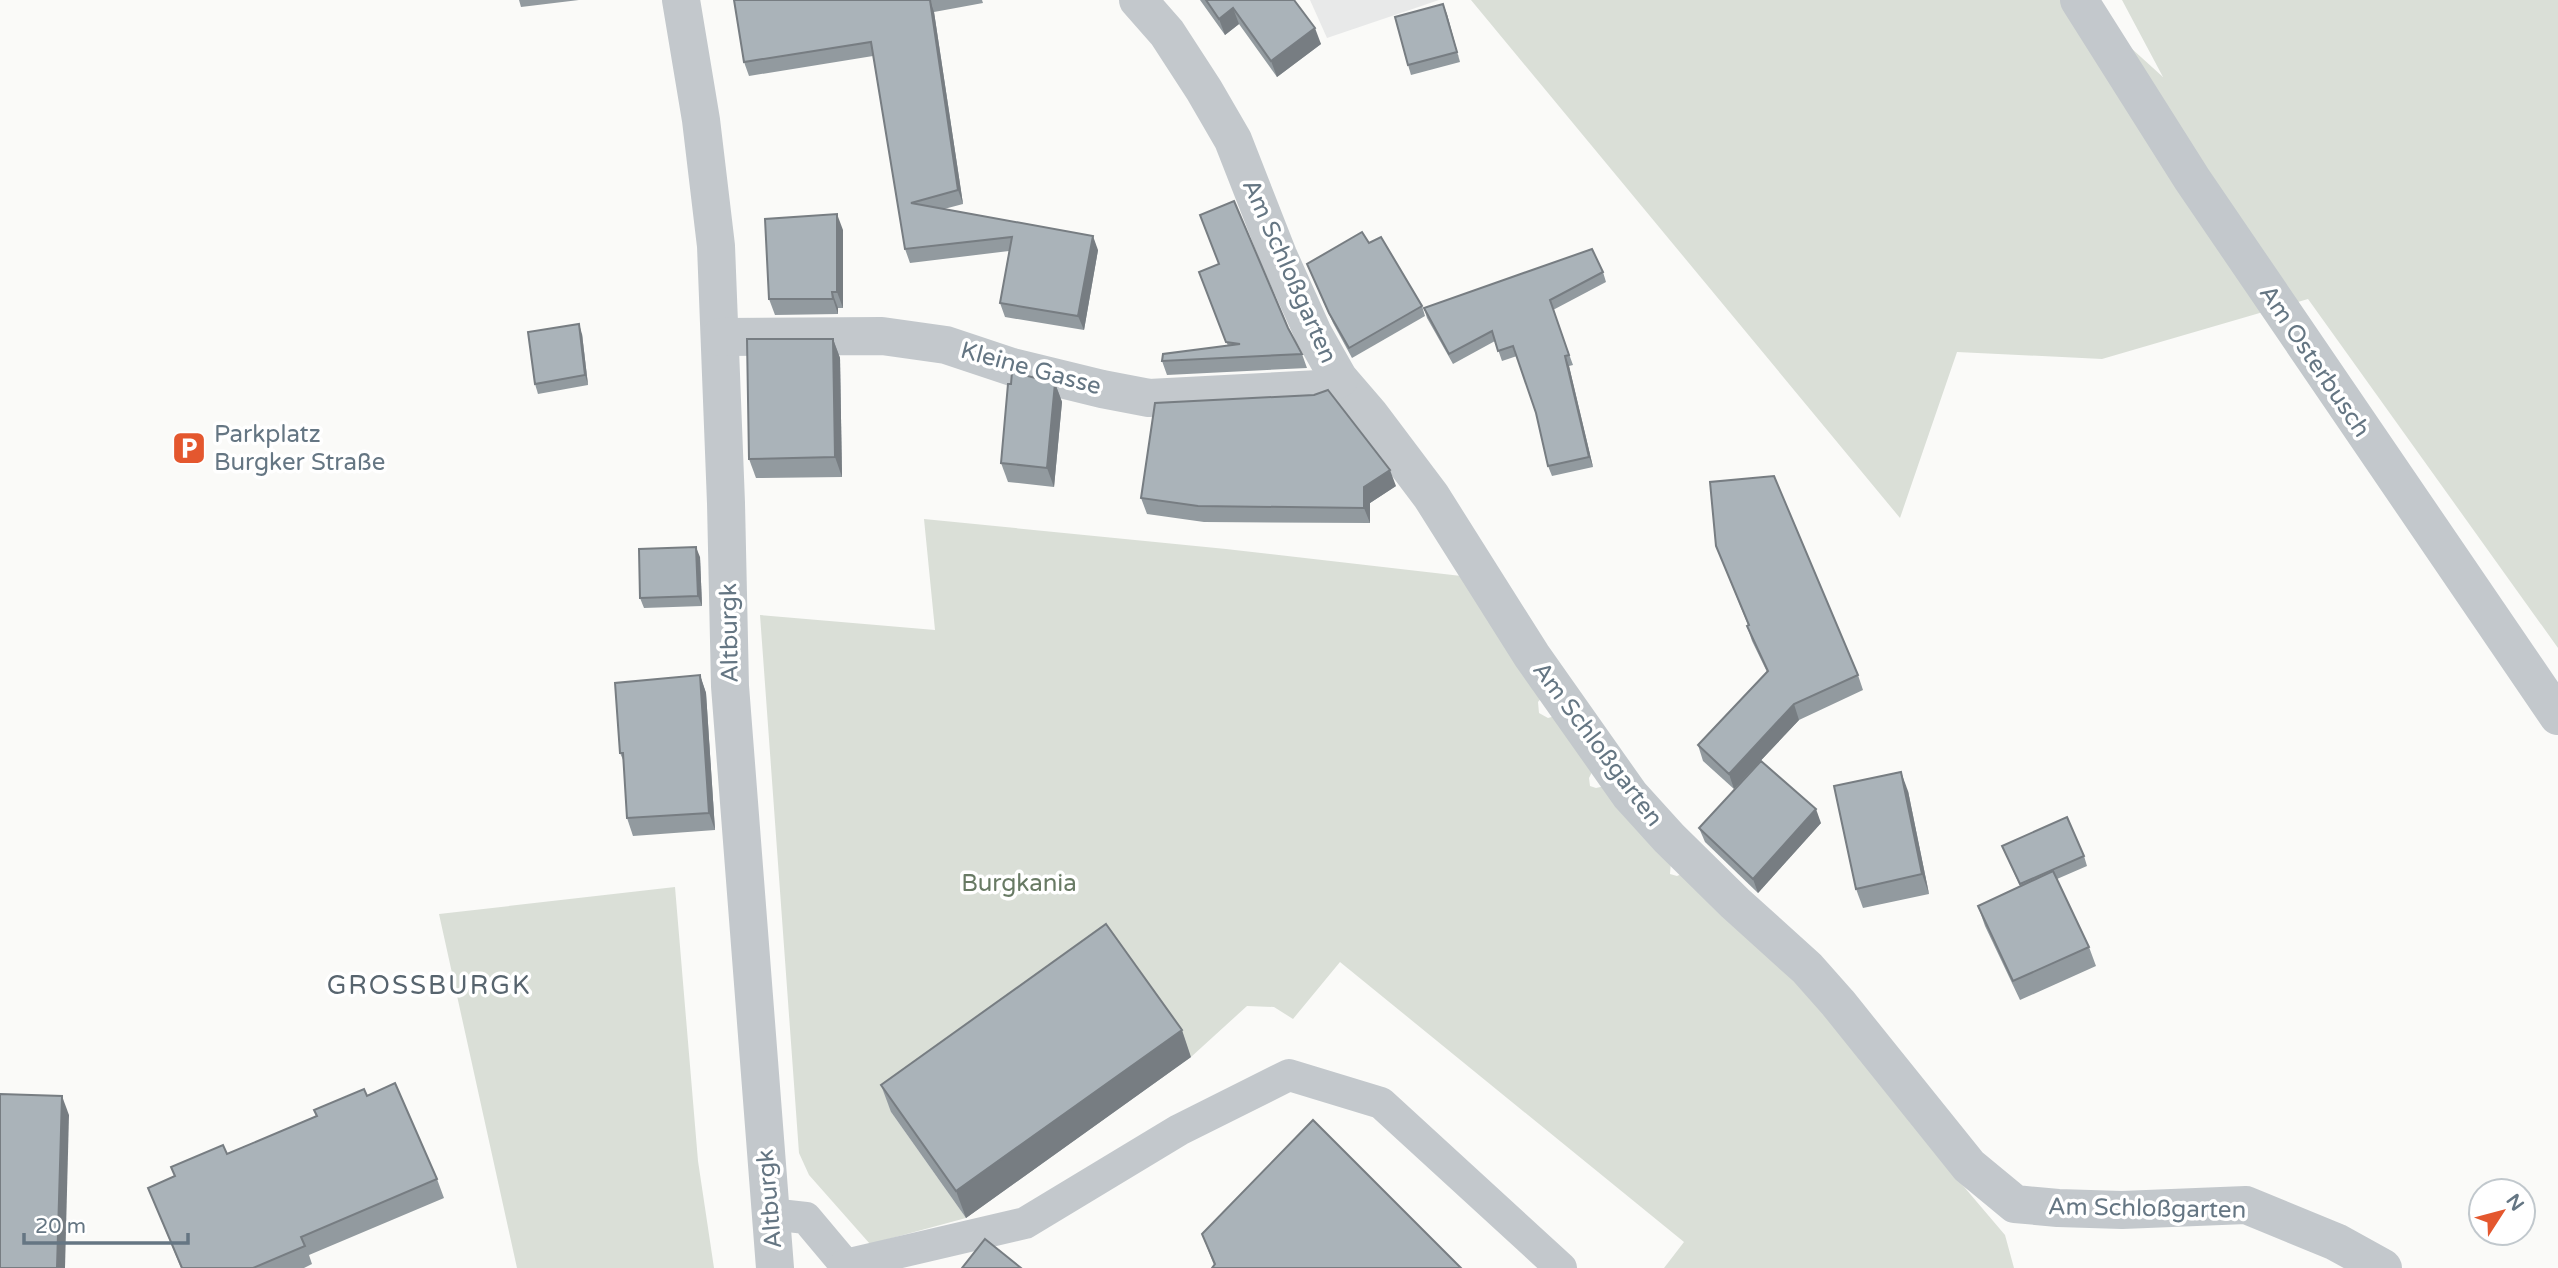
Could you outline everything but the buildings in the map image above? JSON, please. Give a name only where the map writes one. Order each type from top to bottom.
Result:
[{"type":"street","name":"Altburgk","points":[[681,0],[710,188],[720,337],[730,686],[775,1268]]},
{"type":"street","name":"Am Schloßgarten","points":[[1138,0],[1167,33],[1233,140],[1283,267],[1313,333],[1339,379],[1370,415],[1431,496],[1532,656],[1630,795],[1725,894],[1802,962],[1969,1166],[2015,1204],[2122,1210],[2246,1205],[2336,1242],[2383,1268]]},
{"type":"street","name":"Am Osterbusch","points":[[2079,0],[2199,190],[2558,716]]},
{"type":"street","name":"Kleine Gasse","points":[[720,337],[882,336],[933,343],[1012,367],[1149,398],[1319,389],[1339,379]]},
{"type":"lane","points":[[770,1214],[806,1218],[846,1267],[1025,1223],[1179,1130],[1289,1075],[1381,1103],[1562,1268]]},
{"type":"shaded area","points":[[1310,0],[1439,0],[1327,38]]},
{"type":"green space","points":[[1471,0],[2078,0],[2163,77],[2122,0],[2558,0],[2558,648],[2308,299],[2102,359],[1957,352],[1900,518]]},
{"type":"green space","name":"Burgkania","points":[[924,519],[1470,577],[1542,697],[1538,702],[1539,713],[1548,718],[1555,716],[1592,772],[1589,778],[1590,786],[1605,786],[1671,861],[1670,874],[1677,876],[1686,872],[1809,991],[1931,1148],[2005,1235],[2014,1268],[1664,1268],[1684,1242],[1340,962],[1293,1019],[1274,1007],[1247,1006],[1191,1057],[1116,951],[891,1112],[966,1218],[870,1244],[809,1175],[799,1153],[760,615],[935,630]]},
{"type":"green space","points":[[675,887],[698,1161],[714,1268],[517,1268],[439,914]]},
{"type":"place","name":"Parkplatz Burgker Straße","points":[[189,448]]},
{"type":"district","name":"GROSSBURGK","points":[[429,985]]}]
